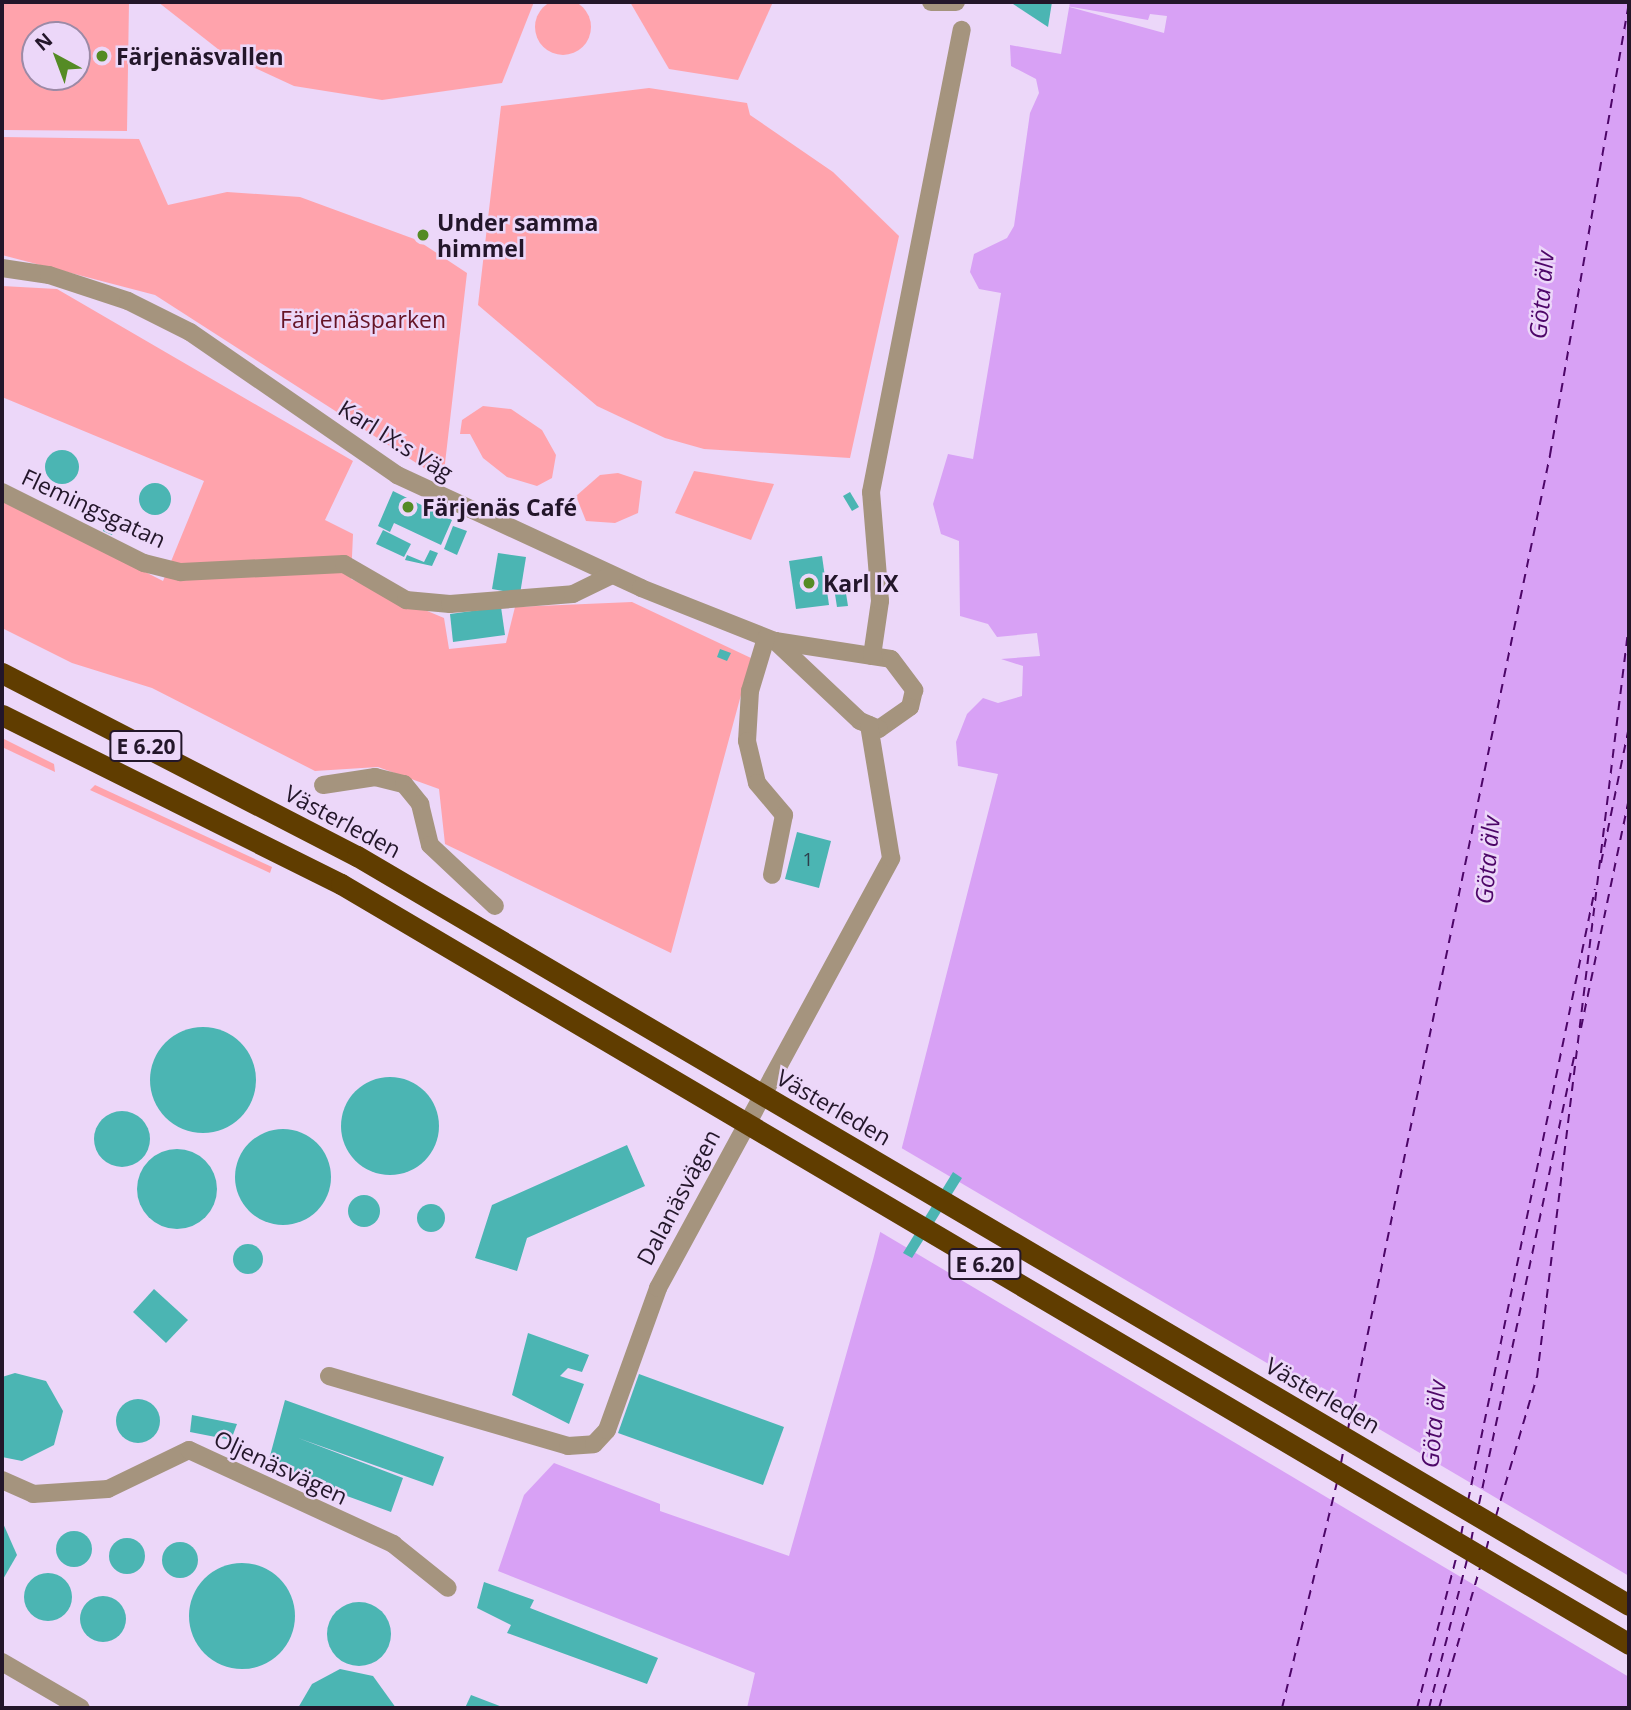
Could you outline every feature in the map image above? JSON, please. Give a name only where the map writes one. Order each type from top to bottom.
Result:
[{"type":"highway","name":"Västerleden","points":[[2,673],[357,856],[1629,1605]]},
{"type":"highway","name":"E 6.20","points":[[2,715],[341,884],[1629,1644]]},
{"type":"street","points":[[931,2],[956,2]]},
{"type":"street","points":[[872,656],[880,601],[871,492],[962,30]]},
{"type":"street","name":"Karl IX:s Väg","points":[[2,268],[97,289],[190,332],[397,475],[612,575],[770,639],[891,659],[914,690],[910,707],[896,721],[869,725],[770,639]]},
{"type":"street","name":"Flemingsgatan","points":[[2,492],[144,563],[181,572],[344,565],[400,597],[450,604],[573,594],[612,575]]},
{"type":"street","points":[[770,639],[747,725],[757,783],[784,815],[772,875]]},
{"type":"street","name":"Dalanäsvägen","points":[[329,1376],[568,1446],[594,1444],[607,1430],[658,1288],[891,858],[869,725]]},
{"type":"street","points":[[323,785],[374,777],[404,784],[420,804],[430,845],[495,906]]},
{"type":"street","name":"Oljenäsvägen","points":[[2,1480],[33,1494],[108,1489],[189,1450],[394,1544],[448,1588]]},
{"type":"street","points":[[2,1662],[81,1708]]},
{"type":"street","points":[[28,1677],[90,1708]]},
{"type":"green space","points":[[563,-1],[583,7],[591,27],[583,47],[563,55],[543,47],[535,27],[543,7]]},
{"type":"green space","name":"Färjenäsvallen","points":[[2,2],[129,2],[127,131],[2,130]]},
{"type":"green space","points":[[158,2],[534,2],[502,83],[382,100],[294,86],[223,53]]},
{"type":"green space","points":[[630,2],[773,2],[738,80],[669,69]]},
{"type":"green space","points":[[649,88],[747,103],[750,115],[833,172],[899,236],[850,458],[704,449],[665,438],[597,406],[478,305],[501,106]]},
{"type":"green space","name":"Färjenäsparken","points":[[2,137],[139,139],[168,205],[227,192],[300,197],[417,240],[467,273],[444,472],[435,475],[155,295],[2,255]]},
{"type":"green space","points":[[2,286],[57,289],[353,461],[325,520],[353,534],[351,579],[444,618],[449,649],[506,643],[515,607],[632,602],[751,658],[671,953],[445,844],[439,789],[378,767],[315,771],[152,688],[72,663],[2,628],[2,499],[163,581],[204,481],[2,397]]},
{"type":"green space","points":[[483,406],[511,409],[542,430],[556,455],[552,478],[537,486],[507,477],[483,458],[470,434],[460,434],[462,420]]},
{"type":"green space","points":[[694,471],[774,484],[751,540],[675,513]]},
{"type":"green space","points":[[618,473],[642,481],[638,513],[615,523],[586,521],[576,496],[600,475]]},
{"type":"green space","points":[[2,738],[54,764],[55,772],[2,747]]},
{"type":"green space","points":[[95,785],[272,867],[270,873],[90,790]]},
{"type":"water","name":"Göta älv","points":[[1070,2],[1629,2],[1629,1708],[747,1708],[755,1673],[498,1571],[524,1495],[554,1463],[660,1504],[660,1511],[789,1556],[873,1260],[998,774],[958,766],[956,742],[967,714],[983,698],[998,703],[1022,696],[1023,666],[1001,659],[1040,656],[1037,633],[997,637],[988,624],[960,616],[959,541],[941,534],[933,504],[948,454],[973,459],[1001,293],[979,289],[970,272],[974,254],[1007,238],[1014,226],[1030,113],[1039,93],[1036,79],[1011,66],[1010,45],[1061,54]]},
{"type":"pier","points":[[1066,6],[1148,20],[1150,14],[1167,16],[1164,33]]},
{"type":"pier","points":[[898,1146],[1629,1576],[1629,1677],[877,1230]]},
{"type":"building","points":[[1010,2],[1052,2],[1048,27]]},
{"type":"building","points":[[62,450],[74,455],[79,467],[74,479],[62,484],[50,479],[45,467],[50,455]]},
{"type":"building","points":[[155,483],[166,488],[171,499],[166,510],[155,515],[144,510],[139,499],[144,488]]},
{"type":"building","points":[[393,491],[452,520],[441,545],[394,523],[390,532],[378,526]]},
{"type":"building","points":[[850,492],[859,507],[852,511],[843,496]]},
{"type":"building","points":[[110,513],[120,517],[112,535],[103,531]]},
{"type":"building","points":[[453,526],[467,531],[457,555],[444,549]]},
{"type":"building","points":[[383,530],[411,544],[404,557],[376,544]]},
{"type":"building","points":[[430,550],[438,553],[432,566],[405,560],[407,555],[424,562]]},
{"type":"building","points":[[498,553],[526,557],[520,594],[492,589]]},
{"type":"building","name":"Karl IX","points":[[822,556],[829,605],[796,609],[789,561]]},
{"type":"building","points":[[845,587],[848,606],[837,607],[834,588]]},
{"type":"building","points":[[501,607],[505,635],[453,642],[450,614]]},
{"type":"building","points":[[720,649],[731,653],[727,661],[717,657]]},
{"type":"building","points":[[797,832],[831,841],[819,888],[785,879]]},
{"type":"building","points":[[203,1027],[223,1031],[240,1043],[252,1060],[256,1080],[252,1100],[240,1117],[223,1129],[203,1133],[183,1129],[166,1117],[154,1100],[150,1080],[154,1060],[166,1043],[183,1031]]},
{"type":"building","points":[[390,1077],[409,1081],[425,1091],[435,1107],[439,1126],[435,1145],[425,1161],[409,1171],[390,1175],[371,1171],[355,1161],[345,1145],[341,1126],[345,1107],[355,1091],[371,1081]]},
{"type":"building","points":[[116,1111],[128,1111],[138,1115],[146,1123],[150,1139],[146,1155],[138,1163],[128,1167],[116,1167],[106,1163],[98,1155],[94,1145],[94,1133],[98,1123],[106,1115]]},
{"type":"building","points":[[274,1129],[292,1129],[310,1137],[323,1150],[331,1168],[328,1196],[310,1217],[292,1225],[274,1225],[256,1217],[243,1204],[235,1186],[235,1168],[243,1150],[256,1137]]},
{"type":"building","points":[[627,1145],[645,1186],[527,1238],[517,1271],[475,1258],[492,1205]]},
{"type":"building","points":[[177,1149],[192,1152],[205,1161],[214,1174],[217,1189],[214,1204],[205,1217],[192,1226],[177,1229],[162,1226],[149,1217],[140,1204],[137,1189],[140,1174],[149,1161],[162,1152]]},
{"type":"building","points":[[953,1172],[962,1178],[912,1258],[903,1253]]},
{"type":"building","points":[[364,1195],[375,1200],[380,1211],[375,1222],[364,1227],[353,1222],[348,1211],[353,1200]]},
{"type":"building","points":[[431,1204],[441,1208],[445,1218],[441,1228],[431,1232],[421,1228],[417,1218],[421,1208]]},
{"type":"building","points":[[248,1244],[259,1248],[263,1259],[259,1270],[248,1274],[237,1270],[233,1259],[237,1248]]},
{"type":"building","points":[[154,1289],[188,1320],[166,1343],[133,1312]]},
{"type":"building","points":[[528,1333],[589,1355],[582,1372],[568,1368],[560,1376],[584,1384],[569,1424],[512,1395]]},
{"type":"building","points":[[15,1373],[46,1381],[63,1411],[54,1445],[22,1461],[2,1457],[2,1377]]},
{"type":"building","points":[[639,1374],[784,1427],[763,1485],[618,1433]]},
{"type":"building","points":[[138,1399],[154,1405],[160,1421],[154,1437],[138,1443],[122,1437],[116,1421],[122,1405]]},
{"type":"building","points":[[285,1400],[444,1457],[433,1486],[298,1438],[403,1478],[391,1512],[267,1467]]},
{"type":"building","points":[[192,1415],[237,1424],[231,1440],[190,1432]]},
{"type":"building","points":[[2,1521],[17,1555],[2,1581]]},
{"type":"building","points":[[74,1531],[86,1537],[92,1549],[86,1561],[74,1567],[62,1561],[56,1549],[62,1537]]},
{"type":"building","points":[[127,1538],[140,1543],[145,1556],[140,1569],[127,1574],[114,1569],[109,1556],[114,1543]]},
{"type":"building","points":[[180,1542],[193,1547],[198,1560],[193,1573],[180,1578],[167,1573],[162,1560],[167,1547]]},
{"type":"building","points":[[242,1563],[262,1567],[279,1579],[291,1596],[295,1616],[291,1636],[279,1653],[262,1665],[242,1669],[222,1665],[205,1653],[193,1636],[189,1616],[193,1596],[205,1579],[222,1567]]},
{"type":"building","points":[[48,1573],[65,1580],[72,1597],[65,1614],[48,1621],[31,1614],[24,1597],[31,1580]]},
{"type":"building","points":[[484,1582],[534,1600],[530,1608],[658,1658],[647,1684],[507,1633],[511,1625],[477,1608]]},
{"type":"building","points":[[103,1596],[120,1602],[126,1619],[120,1636],[103,1642],[86,1636],[80,1619],[86,1602]]},
{"type":"building","points":[[359,1602],[371,1604],[382,1611],[389,1622],[389,1646],[382,1657],[371,1664],[359,1666],[347,1664],[336,1657],[329,1646],[327,1634],[329,1622],[336,1611],[347,1604]]},
{"type":"building","points":[[340,1669],[373,1676],[396,1708],[298,1708],[312,1684]]},
{"type":"building","points":[[471,1695],[505,1708],[465,1708]]},
{"type":"ferry route","points":[[1348,1429],[1550,455],[1629,2]]},
{"type":"ferry route","points":[[1496,1516],[1537,1377],[1629,623]]},
{"type":"ferry route","points":[[1601,863],[1629,727]]},
{"type":"ferry route","points":[[1581,1028],[1629,799]]},
{"type":"ferry route","points":[[1468,1501],[1595,889]]},
{"type":"ferry route","points":[[1479,1504],[1575,1054]]},
{"type":"ferry route","points":[[1341,1463],[1344,1448]]},
{"type":"ferry route","points":[[1282,1708],[1337,1483]]},
{"type":"ferry route","points":[[1461,1535],[1464,1520]]},
{"type":"ferry route","points":[[1471,1541],[1474,1526]]},
{"type":"ferry route","points":[[1486,1550],[1490,1535]]},
{"type":"ferry route","points":[[1417,1708],[1457,1554]]},
{"type":"ferry route","points":[[1429,1708],[1467,1560]]},
{"type":"ferry route","points":[[1439,1708],[1480,1568]]},
{"type":"place","name":"Färjenäsvallen","points":[[102,56]]},
{"type":"place","name":"Under samma himmel","points":[[423,235]]},
{"type":"place","name":"Färjenäs Café","points":[[408,507]]},
{"type":"place","name":"Karl IX","points":[[809,583]]}]
